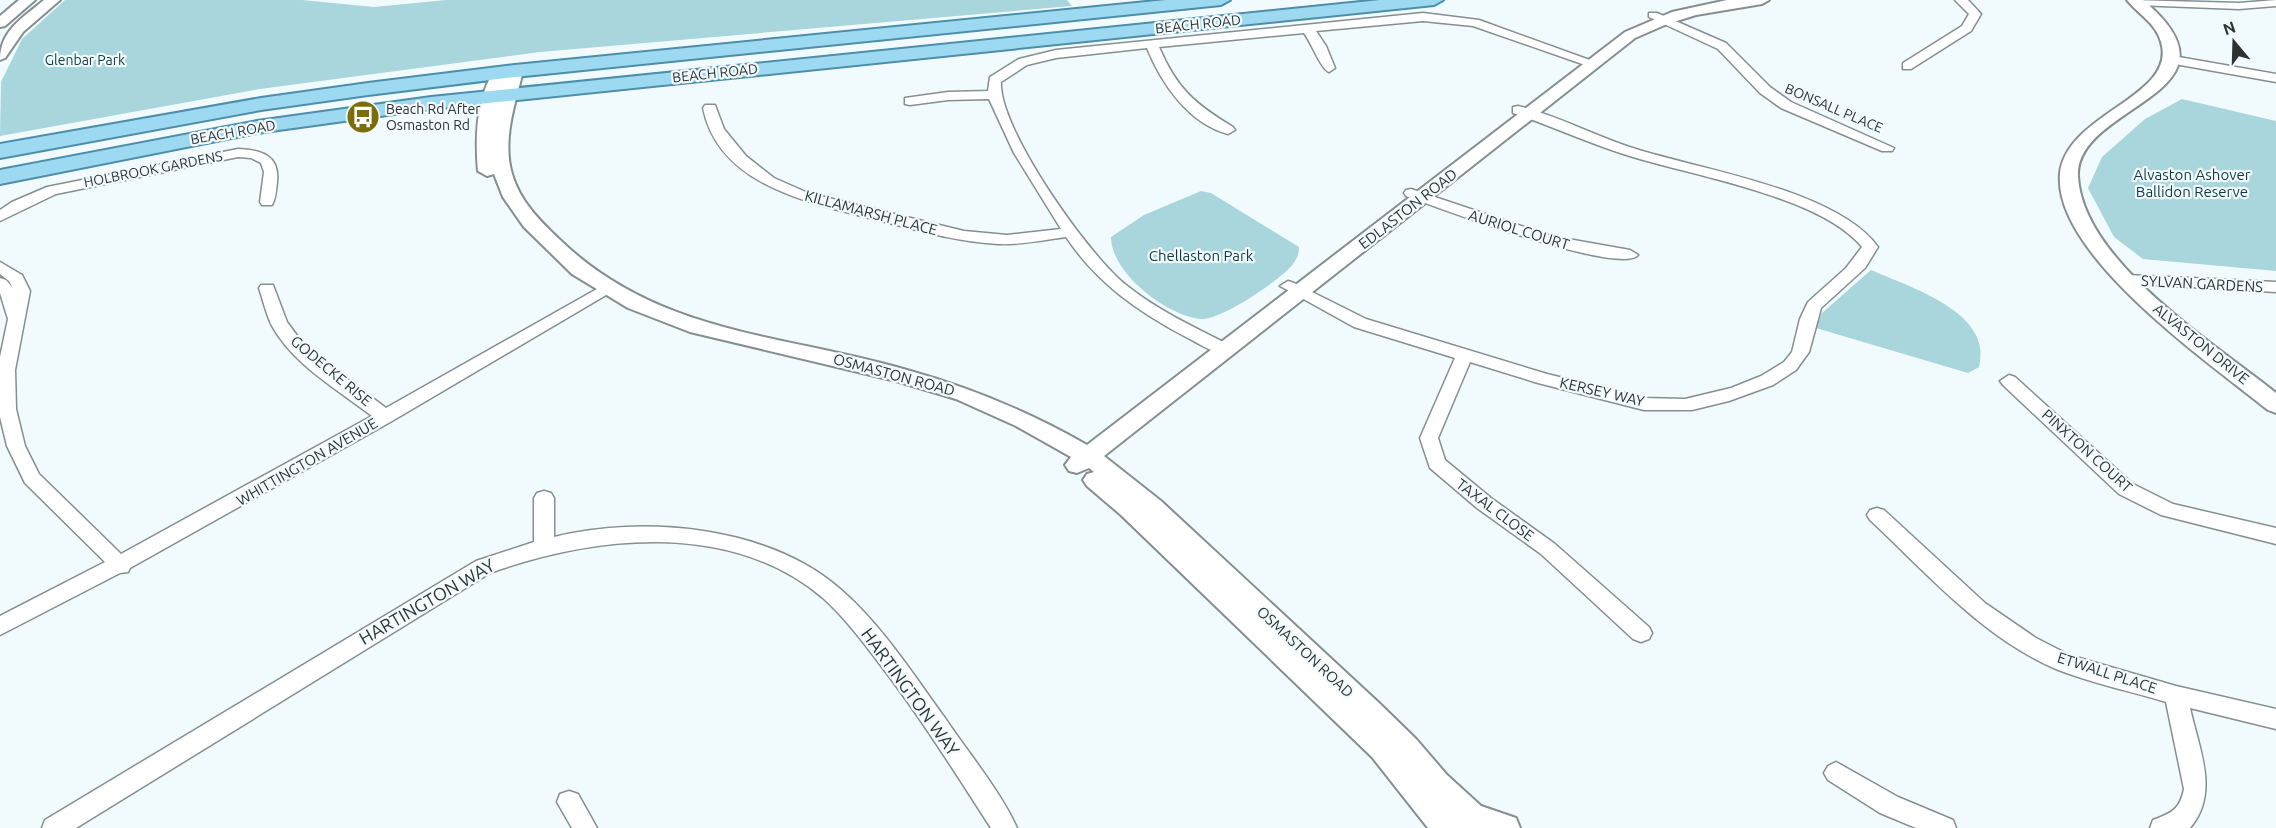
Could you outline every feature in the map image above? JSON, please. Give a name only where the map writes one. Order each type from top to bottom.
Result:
[{"type":"main road","name":"BEACH ROAD","points":[[0,152],[261,104],[508,71],[1221,0]]},
{"type":"main road","name":"BEACH ROAD","points":[[0,177],[256,127],[500,95],[1434,0]]},
{"type":"street","points":[[0,23],[28,0]]},
{"type":"street","points":[[0,55],[18,28],[53,0]]},
{"type":"street","name":"EDLASTON ROAD","points":[[1076,458],[1217,346],[1417,195],[1587,62],[1623,29],[1716,0]]},
{"type":"street","name":"EDLASTON ROAD","points":[[1658,17],[1704,7],[1762,0]]},
{"type":"street","points":[[1907,66],[1967,28],[1975,14],[1961,0]]},
{"type":"street","points":[[2139,1],[2239,6],[2276,3]]},
{"type":"street","points":[[2139,1],[2163,29],[2180,61],[2276,78]]},
{"type":"street","points":[[1217,346],[1156,313],[1121,289],[1097,268],[1071,232],[1023,154],[994,95],[995,80],[1023,62],[1056,54],[1442,17],[1475,23],[1587,62]]},
{"type":"street","name":"BONSALL PLACE","points":[[1658,17],[1722,46],[1765,90],[1785,105],[1887,148]]},
{"type":"street","points":[[1308,29],[1320,46],[1329,68]]},
{"type":"street","points":[[1152,45],[1159,64],[1177,95],[1197,112],[1228,130]]},
{"type":"street","name":"ALVASTON DRIVE","points":[[2180,61],[2160,83],[2086,136],[2071,162],[2070,189],[2080,221],[2174,325],[2276,405]]},
{"type":"street","name":"OSMASTON ROAD","points":[[508,71],[485,153],[493,191],[511,221],[534,249],[603,292],[625,311],[718,344],[916,391],[997,422],[1076,458],[1460,825]]},
{"type":"street","points":[[910,101],[948,96],[994,95]]},
{"type":"street","name":"KILLAMARSH PLACE","points":[[710,108],[713,122],[719,132],[751,168],[767,180],[800,195],[942,232],[970,236],[1025,238],[1071,232]]},
{"type":"street","name":"KERSEY WAY","points":[[1294,289],[1360,323],[1464,356],[1644,404],[1699,403],[1725,396],[1769,379],[1796,361],[1813,307],[1856,268],[1870,247],[1867,238],[1853,227],[1793,201],[1711,173],[1625,150],[1523,112]]},
{"type":"street","name":"HOLBROOK GARDENS","points":[[0,218],[35,196],[62,188],[238,153],[263,155],[269,161],[272,171],[267,202]]},
{"type":"street","name":"AURIOL COURT","points":[[1417,195],[1533,237],[1575,248],[1630,255]]},
{"type":"street","points":[[0,267],[16,278],[22,291],[6,370],[7,409],[16,446],[32,478],[121,566]]},
{"type":"street","name":"ALVASTON DRIVE","points":[[2134,280],[2276,392]]},
{"type":"street","name":"SYLVAN GARDENS","points":[[2134,280],[2276,287]]},
{"type":"street","points":[[0,283],[9,294],[15,321]]},
{"type":"street","name":"GODECKE RISE","points":[[267,288],[284,331],[316,362],[386,417]]},
{"type":"street","name":"WHITTINGTON AVENUE","points":[[0,626],[121,566],[603,292]]},
{"type":"street","name":"TAXAL CLOSE","points":[[1464,356],[1429,438],[1437,463],[1484,503],[1548,549],[1641,633]]},
{"type":"street","name":"PINXTON COURT","points":[[2009,381],[2126,489],[2168,510],[2276,536]]},
{"type":"street","points":[[544,498],[544,547]]},
{"type":"street","name":"ETWALL PLACE","points":[[1876,515],[1978,609],[2028,644],[2063,662],[2176,695],[2276,719]]},
{"type":"street","name":"HARTINGTON WAY","points":[[54,828],[452,584],[512,555],[544,547],[630,534],[667,532],[746,549],[789,568],[822,587],[854,615],[908,682],[1005,828]]},
{"type":"street","points":[[2162,828],[2182,820],[2192,808],[2196,789],[2176,695]]},
{"type":"street","points":[[1836,772],[1889,804],[1944,828]]},
{"type":"street","points":[[569,802],[585,828]]},
{"type":"street","points":[[1460,825],[1490,821],[1505,828]]},
{"type":"green space","name":"Glenbar Park","points":[[65,0],[302,0],[374,7],[446,0],[1067,0],[1072,6],[540,52],[260,89],[0,136],[1,82],[22,39]]},
{"type":"green space","name":"Alvaston Ashover Ballidon Reserve","points":[[2182,99],[2276,121],[2276,271],[2143,259],[2114,237],[2088,188],[2102,157],[2145,119]]},
{"type":"green space","name":"Chellaston Park","points":[[1201,191],[1211,193],[1299,247],[1298,256],[1293,264],[1264,289],[1221,314],[1200,319],[1172,310],[1143,290],[1120,264],[1113,251],[1111,237],[1144,215]]},
{"type":"green space","points":[[1871,270],[1926,294],[1945,304],[1961,317],[1974,331],[1980,348],[1979,367],[1968,373],[1816,328],[1822,313]]},
{"type":"place","name":"Beach Rd After Osmaston Rd","points":[[363,117]]}]
